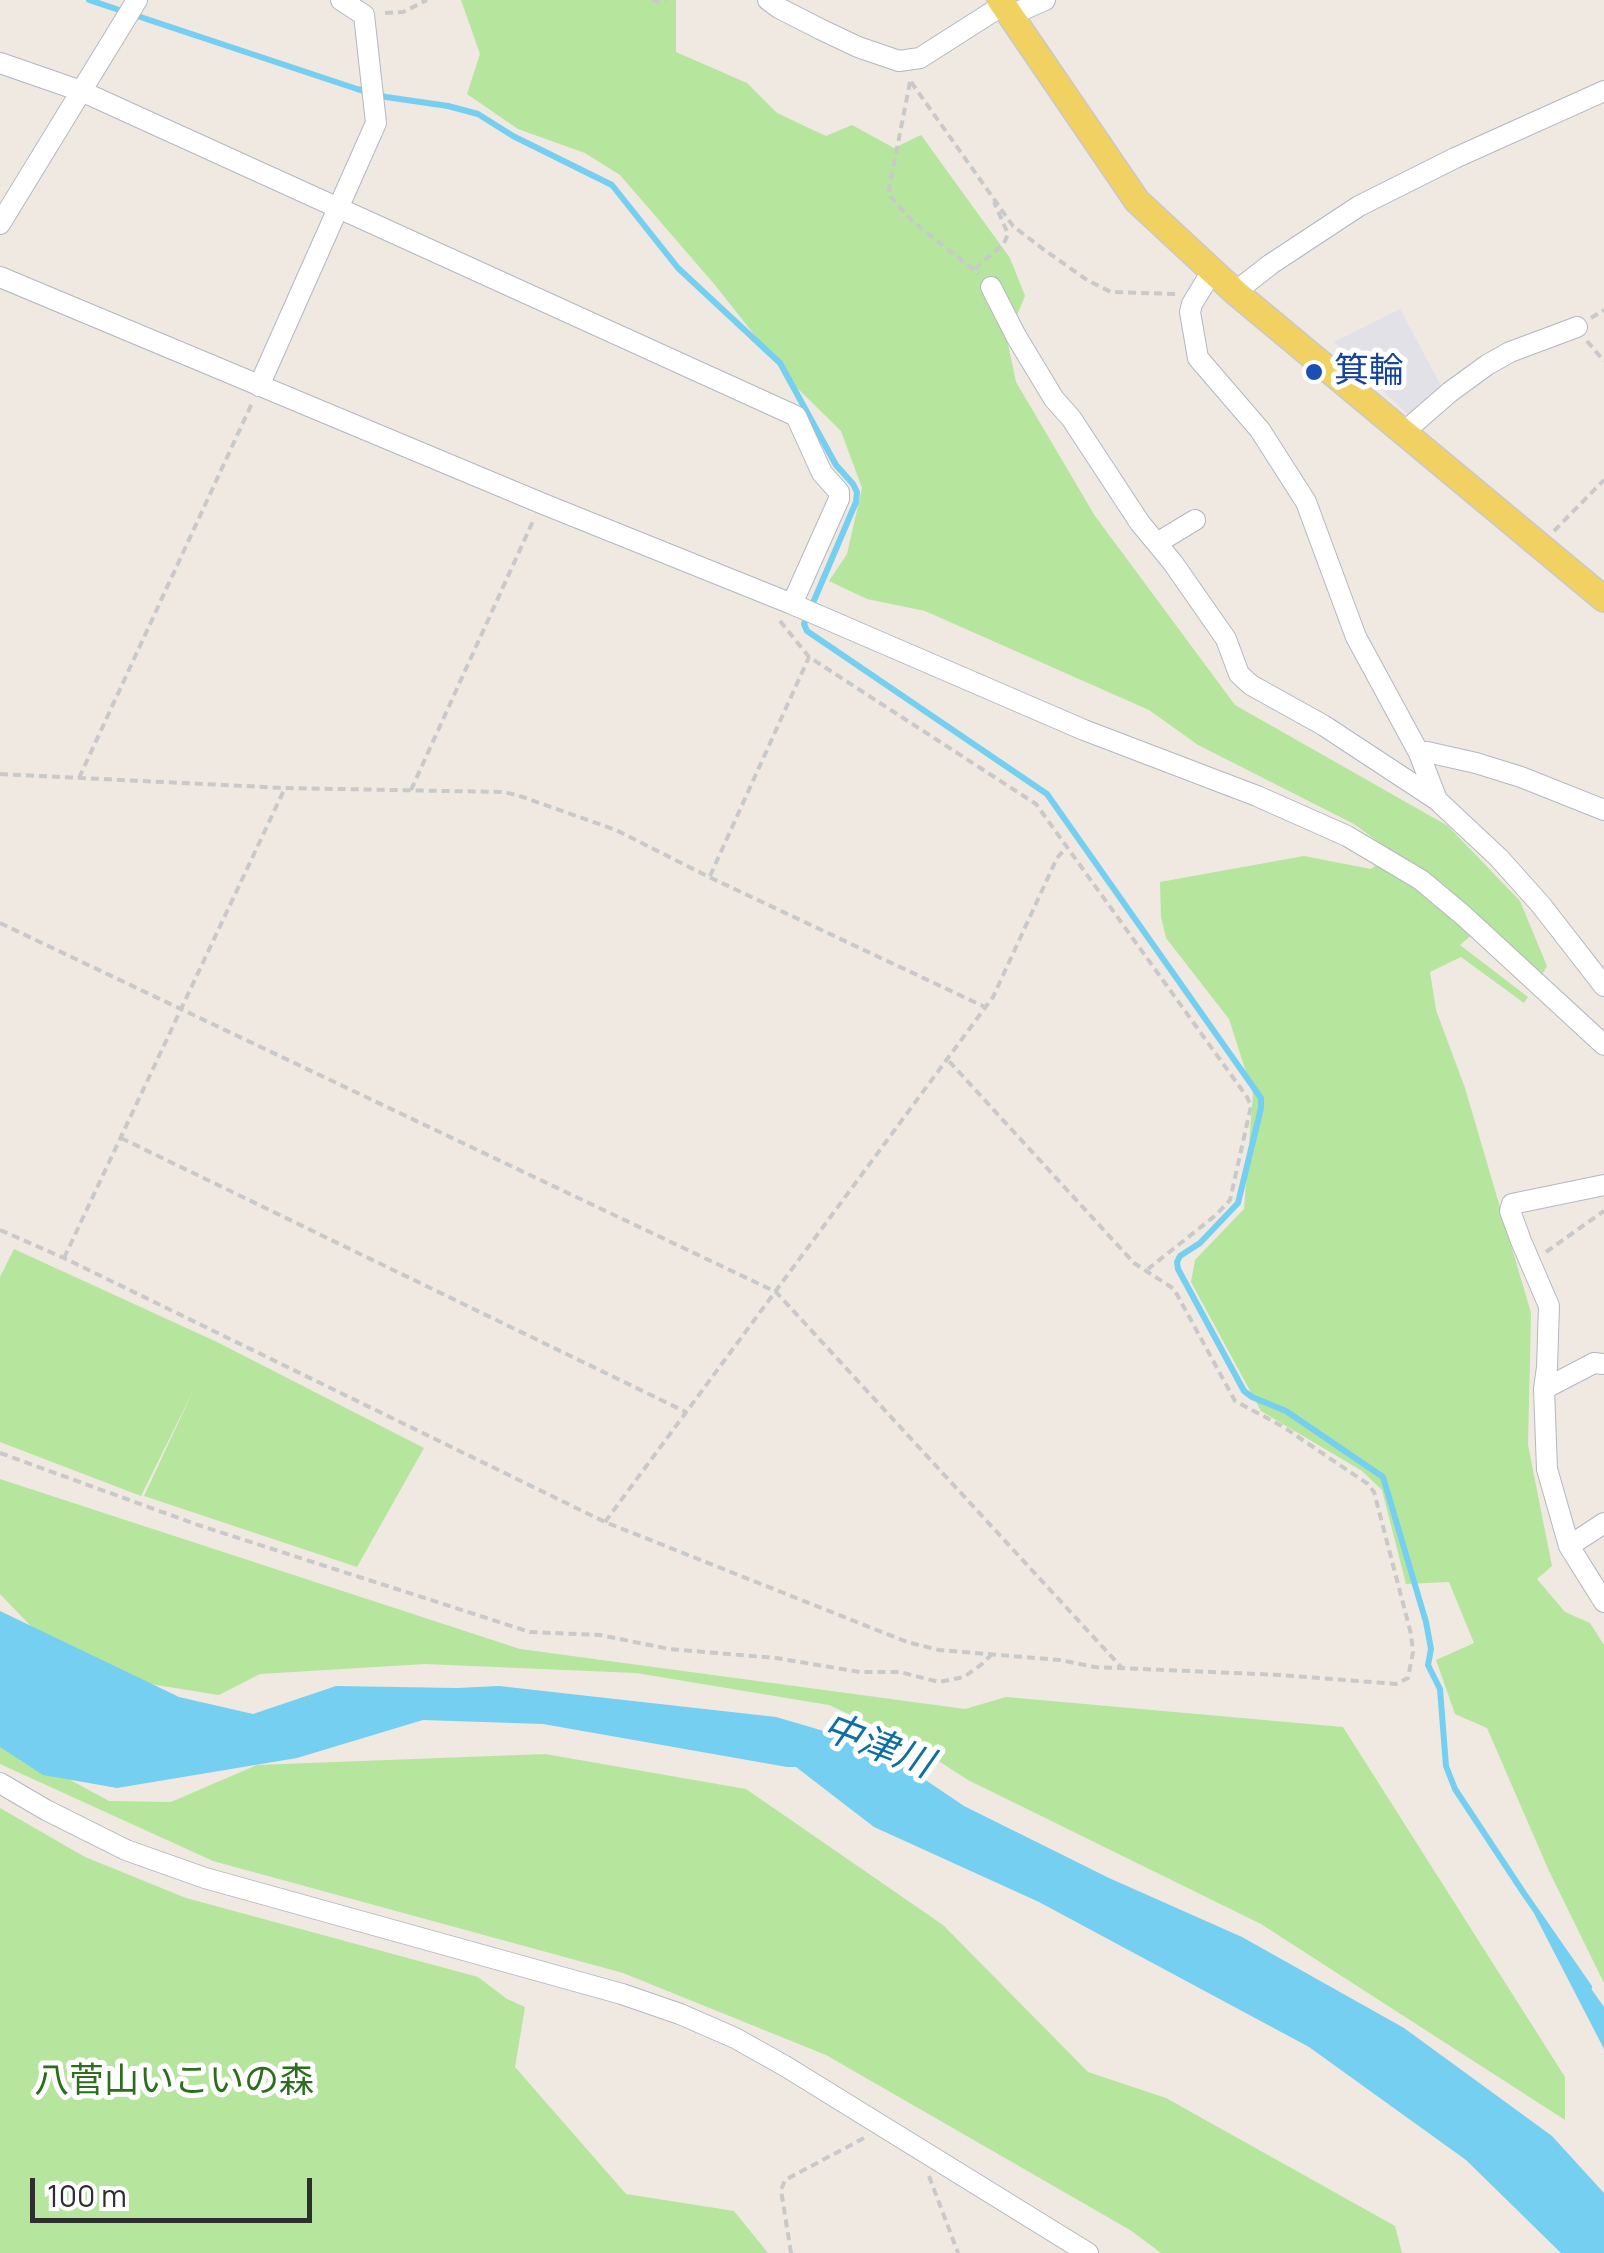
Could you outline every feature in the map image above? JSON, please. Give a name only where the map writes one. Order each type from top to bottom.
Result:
[{"type":"main road","points":[[1005,7],[1137,200],[1234,292],[1604,599]]},
{"type":"street","points":[[0,224],[138,0]]},
{"type":"street","points":[[259,386],[376,123],[364,15],[340,0]]},
{"type":"street","points":[[768,0],[820,30],[899,61],[920,58],[1005,7],[1045,0]]},
{"type":"street","points":[[0,63],[82,91],[796,416],[822,473],[839,492],[839,500],[789,603]]},
{"type":"street","points":[[1234,292],[1358,206],[1604,92]]},
{"type":"street","points":[[1212,271],[1190,312],[1198,358],[1260,430],[1306,502],[1356,636],[1419,754],[1438,800]]},
{"type":"street","points":[[0,277],[1347,836],[1421,880],[1604,1045]]},
{"type":"street","points":[[991,287],[1054,399],[1226,639],[1240,674],[1250,686],[1323,725],[1438,800],[1499,858],[1604,986]]},
{"type":"street","points":[[1404,432],[1450,392],[1510,352],[1576,327]]},
{"type":"street","points":[[1157,543],[1195,520]]},
{"type":"street","points":[[1419,754],[1427,752],[1476,763],[1604,810]]},
{"type":"street","points":[[1604,1186],[1512,1204],[1510,1210],[1549,1306],[1544,1389],[1548,1470],[1569,1546],[1604,1602]]},
{"type":"street","points":[[1544,1389],[1594,1363],[1604,1364]]},
{"type":"street","points":[[1569,1546],[1604,1523]]},
{"type":"street","points":[[0,1783],[126,1850],[205,1878],[622,1994],[680,2014],[752,2048],[1088,2253]]},
{"type":"path","points":[[364,15],[403,12],[427,0]]},
{"type":"path","points":[[652,0],[666,0]]},
{"type":"path","points":[[991,287],[975,269],[912,221],[888,194],[910,82],[1013,226],[1087,280],[1111,292],[1180,294],[1194,300]]},
{"type":"path","points":[[975,269],[1004,243],[1008,234],[994,200]]},
{"type":"path","points":[[1576,327],[1604,362]]},
{"type":"path","points":[[79,778],[259,386]]},
{"type":"path","points":[[1540,546],[1604,480]]},
{"type":"path","points":[[411,791],[541,503]]},
{"type":"path","points":[[789,603],[774,614],[809,657],[1036,804],[1247,1097],[1251,1106],[1230,1200],[1147,1270]]},
{"type":"path","points":[[709,877],[809,657]]},
{"type":"path","points":[[0,774],[517,795],[616,830],[984,1007]]},
{"type":"path","points":[[64,1258],[285,788]]},
{"type":"path","points":[[605,1522],[992,997],[1057,858],[1066,848]]},
{"type":"path","points":[[0,924],[776,1292],[1123,1669]]},
{"type":"path","points":[[0,1230],[605,1522],[907,1642],[939,1650],[1123,1669],[1396,1684],[1408,1678],[1413,1652],[1411,1634],[1374,1492],[1296,1436],[1235,1400],[1174,1289],[1134,1263],[947,1059]]},
{"type":"path","points":[[122,1138],[686,1412]]},
{"type":"path","points":[[1530,1263],[1604,1211]]},
{"type":"path","points":[[0,1453],[198,1525],[530,1632],[600,1635],[668,1649],[776,1658],[860,1672],[900,1672],[940,1682],[964,1677],[991,1654]]},
{"type":"path","points":[[791,2253],[780,2190],[785,2180],[883,2127]]},
{"type":"path","points":[[932,2156],[928,2179],[958,2253]]},
{"type":"shaded area","points":[[1400,309],[1445,393],[1411,418],[1334,342]]},
{"type":"green space","points":[[461,0],[676,0],[676,52],[747,83],[777,113],[826,136],[852,125],[894,148],[921,135],[1010,258],[1025,296],[1007,339],[1016,382],[1095,516],[1235,705],[1448,826],[1520,901],[1547,966],[1542,975],[1481,927],[1460,945],[1528,997],[1524,1003],[1461,957],[1430,972],[1436,1010],[1465,1088],[1531,1313],[1528,1445],[1552,1566],[1537,1579],[1565,1612],[1590,1623],[1604,1645],[1604,1983],[1549,1871],[1487,1728],[1455,1714],[1436,1660],[1474,1643],[1449,1582],[1406,1584],[1382,1490],[1362,1471],[1261,1411],[1191,1282],[1195,1260],[1244,1209],[1253,1094],[1229,1019],[1166,938],[1160,882],[1304,856],[1371,869],[1392,852],[1354,824],[1198,745],[1149,710],[925,611],[867,599],[829,581],[847,554],[862,488],[841,431],[794,385],[620,175],[585,153],[518,129],[467,94],[480,54]]},
{"type":"green space","points":[[14,1249],[217,1342],[424,1448],[357,1567],[144,1496],[195,1387],[141,1496],[0,1442],[0,1277]]},
{"type":"green space","points":[[0,1479],[520,1649],[965,1709],[1006,1697],[1343,1727],[1565,2077],[1565,2120],[1261,1924],[968,1780],[906,1740],[829,1705],[636,1673],[425,1664],[260,1674],[219,1695],[75,1672],[0,1594]]},
{"type":"green space","points":[[0,1742],[109,1801],[171,1802],[257,1765],[545,1754],[746,1789],[943,1925],[1088,2072],[1166,2098],[1395,2226],[1402,2253],[1161,2253],[1130,2230],[826,2055],[623,1973],[213,1861],[0,1764]]},
{"type":"green space","name":"八菅山いこいの森","points":[[0,1808],[85,1857],[186,1898],[478,1977],[525,2007],[515,2067],[626,2194],[734,2211],[768,2253],[0,2253]]},
{"type":"water","points":[[0,1611],[179,1697],[253,1714],[336,1686],[499,1686],[776,1717],[875,1746],[964,1806],[1109,1878],[1242,1937],[1404,2028],[1552,2136],[1604,2193],[1604,2253],[1561,2253],[1466,2160],[1309,2047],[1039,1902],[874,1827],[796,1767],[543,1724],[423,1720],[297,1758],[117,1788],[43,1775],[0,1747]]},
{"type":"water","points":[[1523,1892],[1604,2007],[1604,2049]]},
{"type":"waterway","points":[[89,0],[357,89],[478,114],[513,136],[612,185],[678,268],[780,363],[836,465],[857,492],[804,624],[807,631],[1047,794],[1261,1098],[1238,1203],[1200,1243],[1180,1256],[1178,1269],[1244,1391],[1286,1411],[1383,1477],[1426,1622],[1431,1649],[1428,1665],[1440,1689],[1446,1766],[1455,1789],[1589,1987]]},
{"type":"place","name":"箕輪","points":[[1314,372]]},
{"type":"water label","name":"中津川","points":[[877,1747]]}]
